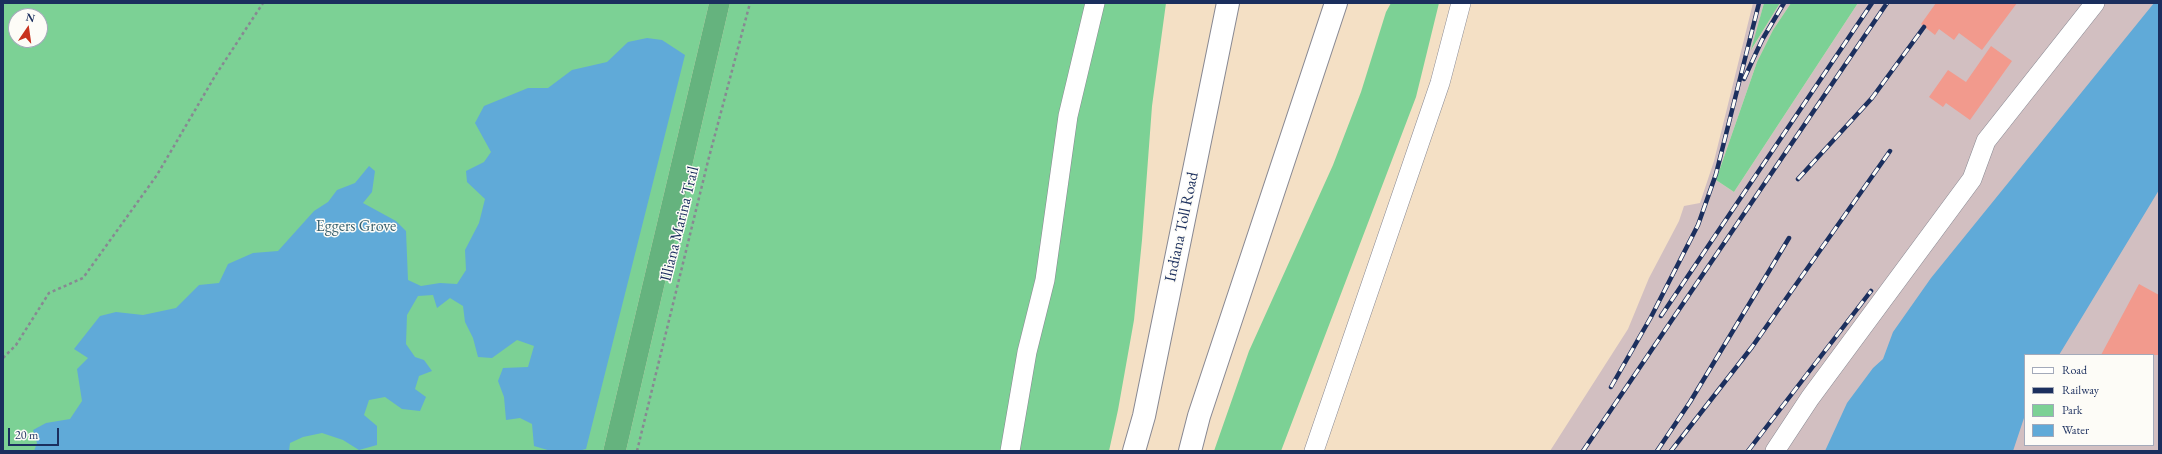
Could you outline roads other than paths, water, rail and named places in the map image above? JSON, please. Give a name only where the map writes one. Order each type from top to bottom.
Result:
[{"type":"highway","name":"Indiana Toll Road","points":[[1134,451],[1144,416],[1228,3]]},
{"type":"highway","points":[[1190,451],[1199,416],[1336,6]]},
{"type":"street","points":[[1010,451],[1027,352],[1045,280],[1068,116],[1095,3]]},
{"type":"street","points":[[1314,451],[1440,83],[1461,3]]},
{"type":"street","points":[[1775,451],[1810,398],[1972,179],[1986,141],[2094,3]]},
{"type":"water","points":[[2154,3],[2159,3],[2159,190],[2060,354],[2024,354],[2024,418],[2013,451],[1825,451],[1847,403],[1873,368],[1883,359],[1893,332],[1931,278]]},
{"type":"water","points":[[647,38],[662,40],[685,55],[586,449],[578,451],[551,451],[534,446],[532,424],[520,418],[506,420],[504,397],[498,381],[503,368],[528,367],[534,346],[517,340],[492,358],[478,357],[473,338],[465,322],[463,306],[450,298],[437,308],[433,295],[418,296],[407,315],[406,344],[415,357],[424,360],[432,371],[419,376],[415,389],[426,397],[420,411],[402,409],[385,397],[369,400],[364,415],[377,426],[377,445],[359,450],[343,440],[322,433],[303,437],[290,443],[289,451],[34,451],[37,443],[33,430],[46,423],[70,419],[82,401],[77,369],[88,358],[74,349],[100,316],[116,312],[143,315],[176,308],[199,285],[219,283],[228,264],[253,253],[278,251],[314,211],[328,202],[337,190],[355,183],[369,166],[375,171],[372,192],[363,203],[396,221],[406,231],[408,280],[421,286],[440,283],[457,284],[466,270],[465,250],[479,223],[485,199],[467,182],[466,171],[484,162],[491,152],[475,123],[484,106],[528,88],[548,88],[572,70],[607,62],[628,42]]},
{"type":"railway","points":[[1611,387],[1651,317],[1698,225],[1716,174],[1759,3]]},
{"type":"railway","points":[[1744,79],[1762,40],[1784,3]]},
{"type":"railway","points":[[1661,316],[1872,3]]},
{"type":"railway","points":[[1583,451],[1887,3]]},
{"type":"railway","points":[[1798,179],[1872,98],[1924,27]]},
{"type":"railway","points":[[1671,451],[1752,347],[1890,151]]},
{"type":"railway","points":[[1657,451],[1690,402],[1789,238]]},
{"type":"railway","points":[[1748,451],[1871,291]]},
{"type":"park label","name":"Eggers Grove","points":[[356,227]]}]
